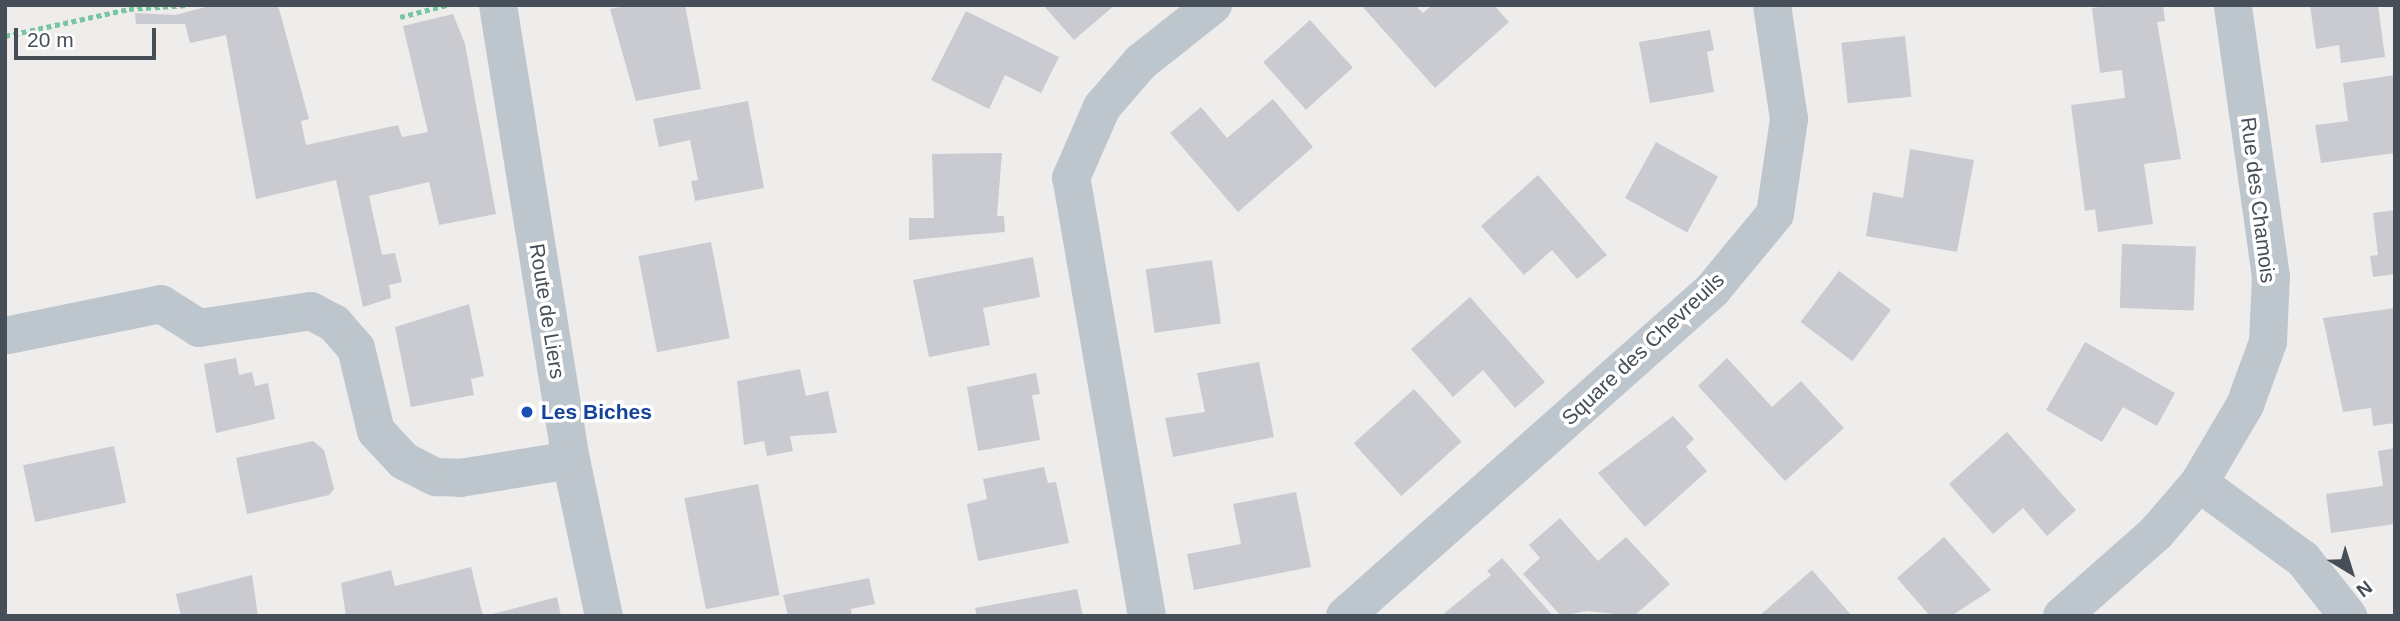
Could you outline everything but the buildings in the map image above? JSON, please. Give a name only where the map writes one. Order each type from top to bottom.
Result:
[{"type":"street","name":"Route de Liers","points":[[498,5],[571,460],[604,616]]},
{"type":"street","points":[[1147,616],[1071,178],[1102,107],[1141,62],[1213,5]]},
{"type":"street","name":"Square des Chevreuils","points":[[1345,616],[1713,289],[1775,214],[1789,119],[1772,5]]},
{"type":"street","name":"Rue des Chamois","points":[[2062,616],[2156,533],[2199,483],[2245,405],[2267,342],[2271,277],[2233,5]]},
{"type":"street","points":[[9,335],[161,304],[199,328],[312,311],[334,323],[356,348],[376,431],[404,461],[436,477],[460,478],[571,460]]},
{"type":"street","points":[[2199,483],[2303,559],[2348,616]]},
{"type":"path","points":[[5,36],[129,9],[188,5]]},
{"type":"path","points":[[400,17],[447,5]]},
{"type":"place","name":"Les Biches","points":[[527,412]]}]
